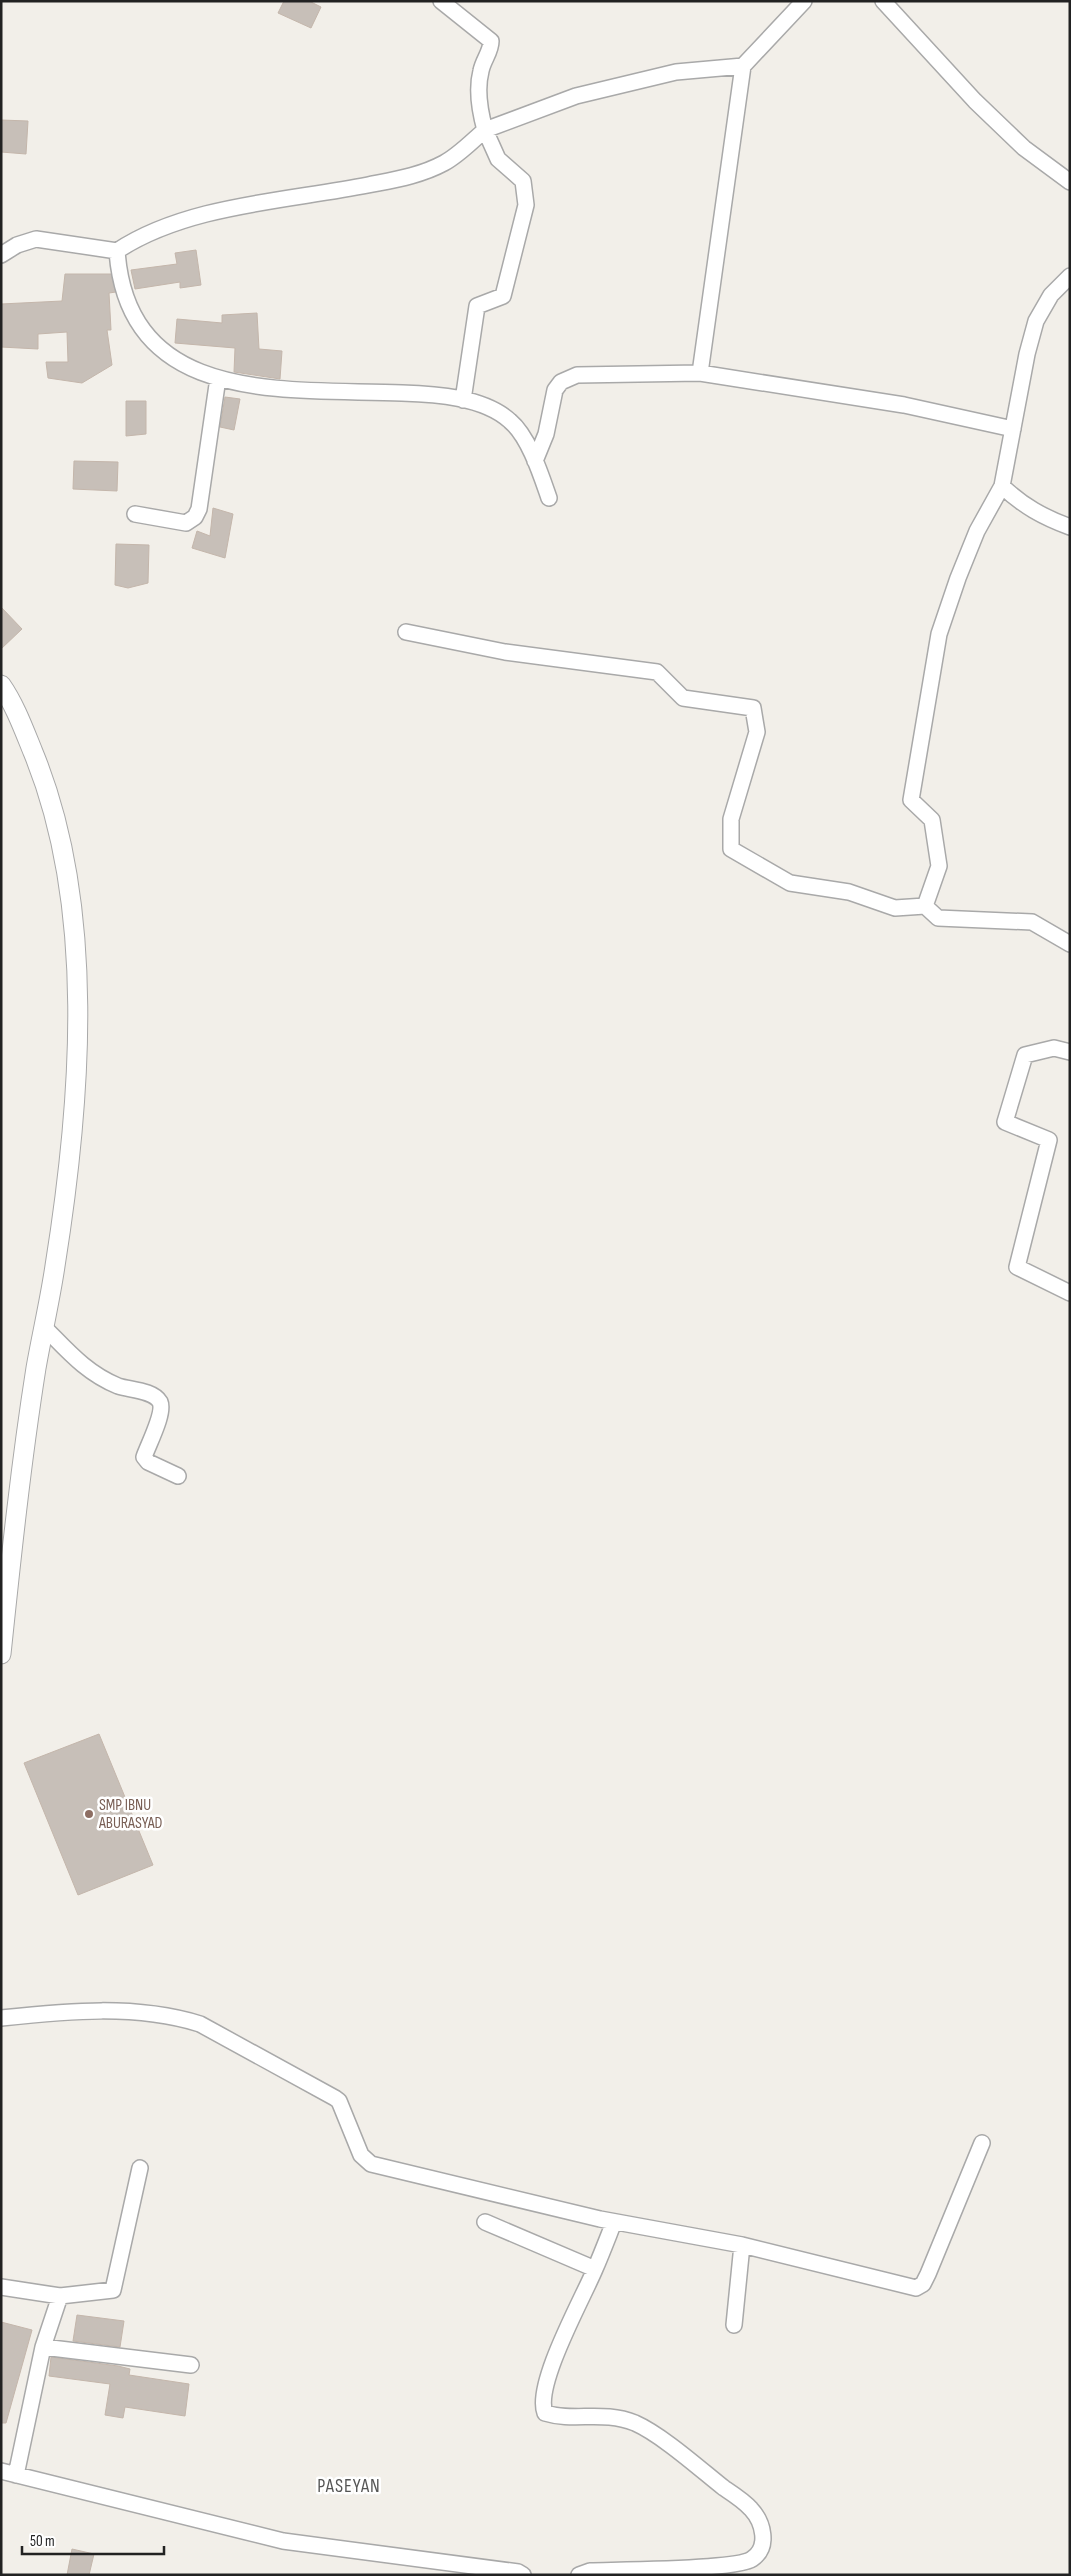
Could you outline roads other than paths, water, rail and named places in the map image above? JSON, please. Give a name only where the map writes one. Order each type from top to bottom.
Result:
[{"type":"street","points":[[441,1],[491,41],[491,46],[481,70],[478,96],[485,130],[498,159],[523,181],[526,205],[503,296],[477,306],[463,400]]},
{"type":"street","points":[[700,373],[743,66],[804,1]]},
{"type":"street","points":[[884,1],[975,102],[1024,148],[1070,182]]},
{"type":"street","points":[[1,255],[17,245],[36,239],[117,251],[138,237],[218,212],[415,175],[444,163],[485,130],[576,96],[676,72],[702,68],[743,66]]},
{"type":"street","points":[[117,251],[118,272],[124,291],[145,336],[158,349],[184,364],[232,382],[275,388],[440,394],[495,411],[511,421],[535,461],[549,498]]},
{"type":"street","points":[[925,906],[939,866],[932,820],[911,800],[939,634],[974,538],[1002,486],[1027,354],[1036,321],[1051,295],[1070,276]]},
{"type":"street","points":[[535,461],[546,434],[555,390],[565,380],[577,375],[700,373],[904,405],[1013,429]]},
{"type":"street","points":[[135,514],[186,523],[195,517],[199,509],[218,378]]},
{"type":"street","points":[[1002,486],[1022,505],[1043,517],[1070,527]]},
{"type":"street","points":[[406,632],[505,652],[657,672],[683,698],[753,708],[757,732],[731,819],[731,849],[790,882],[849,892],[894,908],[925,906],[938,918],[1032,922],[1070,944]]},
{"type":"street","points":[[1,686],[24,729],[49,790],[64,851],[74,928],[77,1006],[74,1110],[65,1196],[15,1514],[1,1654]]},
{"type":"street","points":[[1070,1052],[1054,1048],[1026,1055],[1005,1122],[1049,1140],[1017,1267],[1070,1292]]},
{"type":"street","points":[[44,1327],[86,1370],[118,1386],[152,1395],[160,1402],[161,1412],[144,1457],[148,1462],[178,1476]]},
{"type":"street","points":[[1,2018],[71,2011],[147,2012],[192,2022],[339,2101],[361,2155],[371,2164],[614,2222],[742,2245],[912,2288],[920,2287],[928,2274],[982,2143]]},
{"type":"street","points":[[1,2287],[60,2296],[113,2290],[140,2168]]},
{"type":"street","points":[[485,2222],[596,2269]]},
{"type":"street","points":[[578,2575],[590,2570],[707,2567],[751,2560],[758,2554],[764,2540],[761,2527],[751,2509],[684,2456],[636,2424],[613,2416],[545,2413],[543,2406],[544,2393],[553,2363],[596,2269],[614,2222]]},
{"type":"street","points":[[734,2325],[742,2245]]},
{"type":"street","points":[[16,2476],[43,2347],[60,2296]]},
{"type":"street","points":[[43,2347],[191,2365]]},
{"type":"street","points":[[1,2470],[16,2476],[283,2542],[422,2559],[523,2575]]},
{"type":"place","name":"SMP IBNU ABURASYAD","points":[[89,1814]]},
{"type":"district","name":"PASEYAN","points":[[349,2486]]}]
